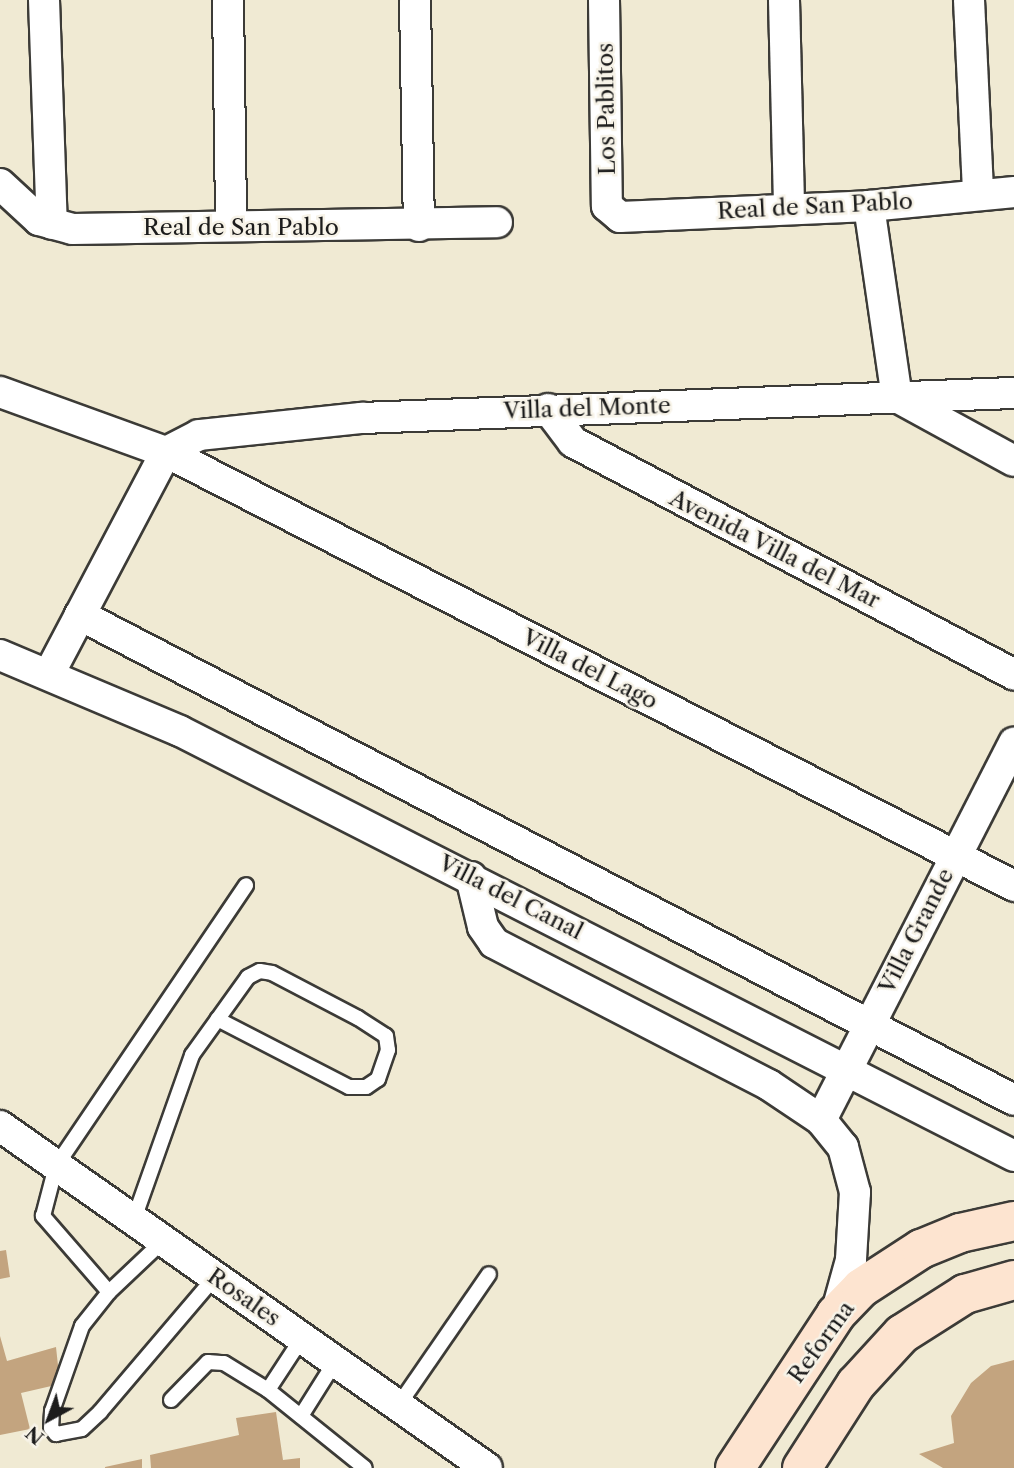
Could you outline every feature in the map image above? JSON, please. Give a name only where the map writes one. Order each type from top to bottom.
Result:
[{"type":"main road","name":"Reforma","points":[[736,1468],[836,1314],[861,1288],[922,1249],[960,1233],[1014,1221]]},
{"type":"main road","points":[[802,1468],[856,1384],[902,1334],[965,1294],[1014,1280]]},
{"type":"street","points":[[44,0],[52,224]]},
{"type":"street","points":[[229,0],[231,226]]},
{"type":"street","points":[[415,0],[419,226]]},
{"type":"street","name":"Los Pablitos","points":[[604,0],[607,206],[616,215]]},
{"type":"street","points":[[783,0],[789,206]]},
{"type":"street","points":[[969,0],[978,193]]},
{"type":"street","name":"Real de San Pablo","points":[[0,184],[39,220],[72,229],[419,226],[497,222]]},
{"type":"street","name":"Real de San Pablo","points":[[616,215],[627,218],[789,206],[869,206],[978,193],[1014,192]]},
{"type":"street","points":[[869,206],[897,397],[1014,461]]},
{"type":"street","name":"Villa del Lago","points":[[0,392],[166,452],[1014,886]]},
{"type":"street","name":"Villa del Monte","points":[[166,452],[209,433],[362,418],[1014,393]]},
{"type":"street","name":"Avenida Villa del Mar","points":[[548,410],[573,442],[1014,675]]},
{"type":"street","points":[[49,674],[166,452]]},
{"type":"street","points":[[80,615],[1014,1100]]},
{"type":"street","name":"Villa del Canal","points":[[0,655],[180,731],[1014,1156]]},
{"type":"street","name":"Villa Grande","points":[[821,1120],[1014,743]]},
{"type":"street","points":[[471,877],[483,927],[494,943],[787,1095],[821,1120],[842,1147],[855,1192],[850,1260],[836,1314]]},
{"type":"street","name":"Rosales","points":[[0,1126],[488,1468]]},
{"type":"lane","points":[[109,1292],[43,1216],[56,1166],[246,885]]},
{"type":"lane","points":[[134,1219],[192,1055],[217,1019],[248,977],[260,971],[272,973],[367,1024],[386,1037],[388,1050],[378,1079],[366,1087],[349,1087],[217,1019]]},
{"type":"lane","points":[[164,1240],[109,1292],[82,1326],[52,1411],[51,1428],[57,1434],[82,1429],[100,1412],[215,1277]]},
{"type":"lane","points":[[398,1406],[489,1274]]},
{"type":"lane","points":[[268,1390],[302,1338]]},
{"type":"lane","points":[[170,1400],[216,1360],[268,1390],[365,1468]]},
{"type":"lane","points":[[301,1416],[335,1362]]},
{"type":"building","points":[[6,1250],[10,1277],[0,1279],[0,1251]]},
{"type":"building","points":[[0,1336],[7,1361],[56,1347],[60,1384],[21,1393],[30,1429],[0,1435]]},
{"type":"building","points":[[1014,1360],[1014,1468],[943,1468],[919,1454],[954,1443],[951,1416],[971,1383],[991,1366]]},
{"type":"building","points":[[276,1412],[283,1460],[300,1458],[300,1468],[151,1468],[150,1455],[239,1435],[236,1418]]},
{"type":"building","points":[[142,1459],[142,1468],[105,1468],[105,1467]]}]
